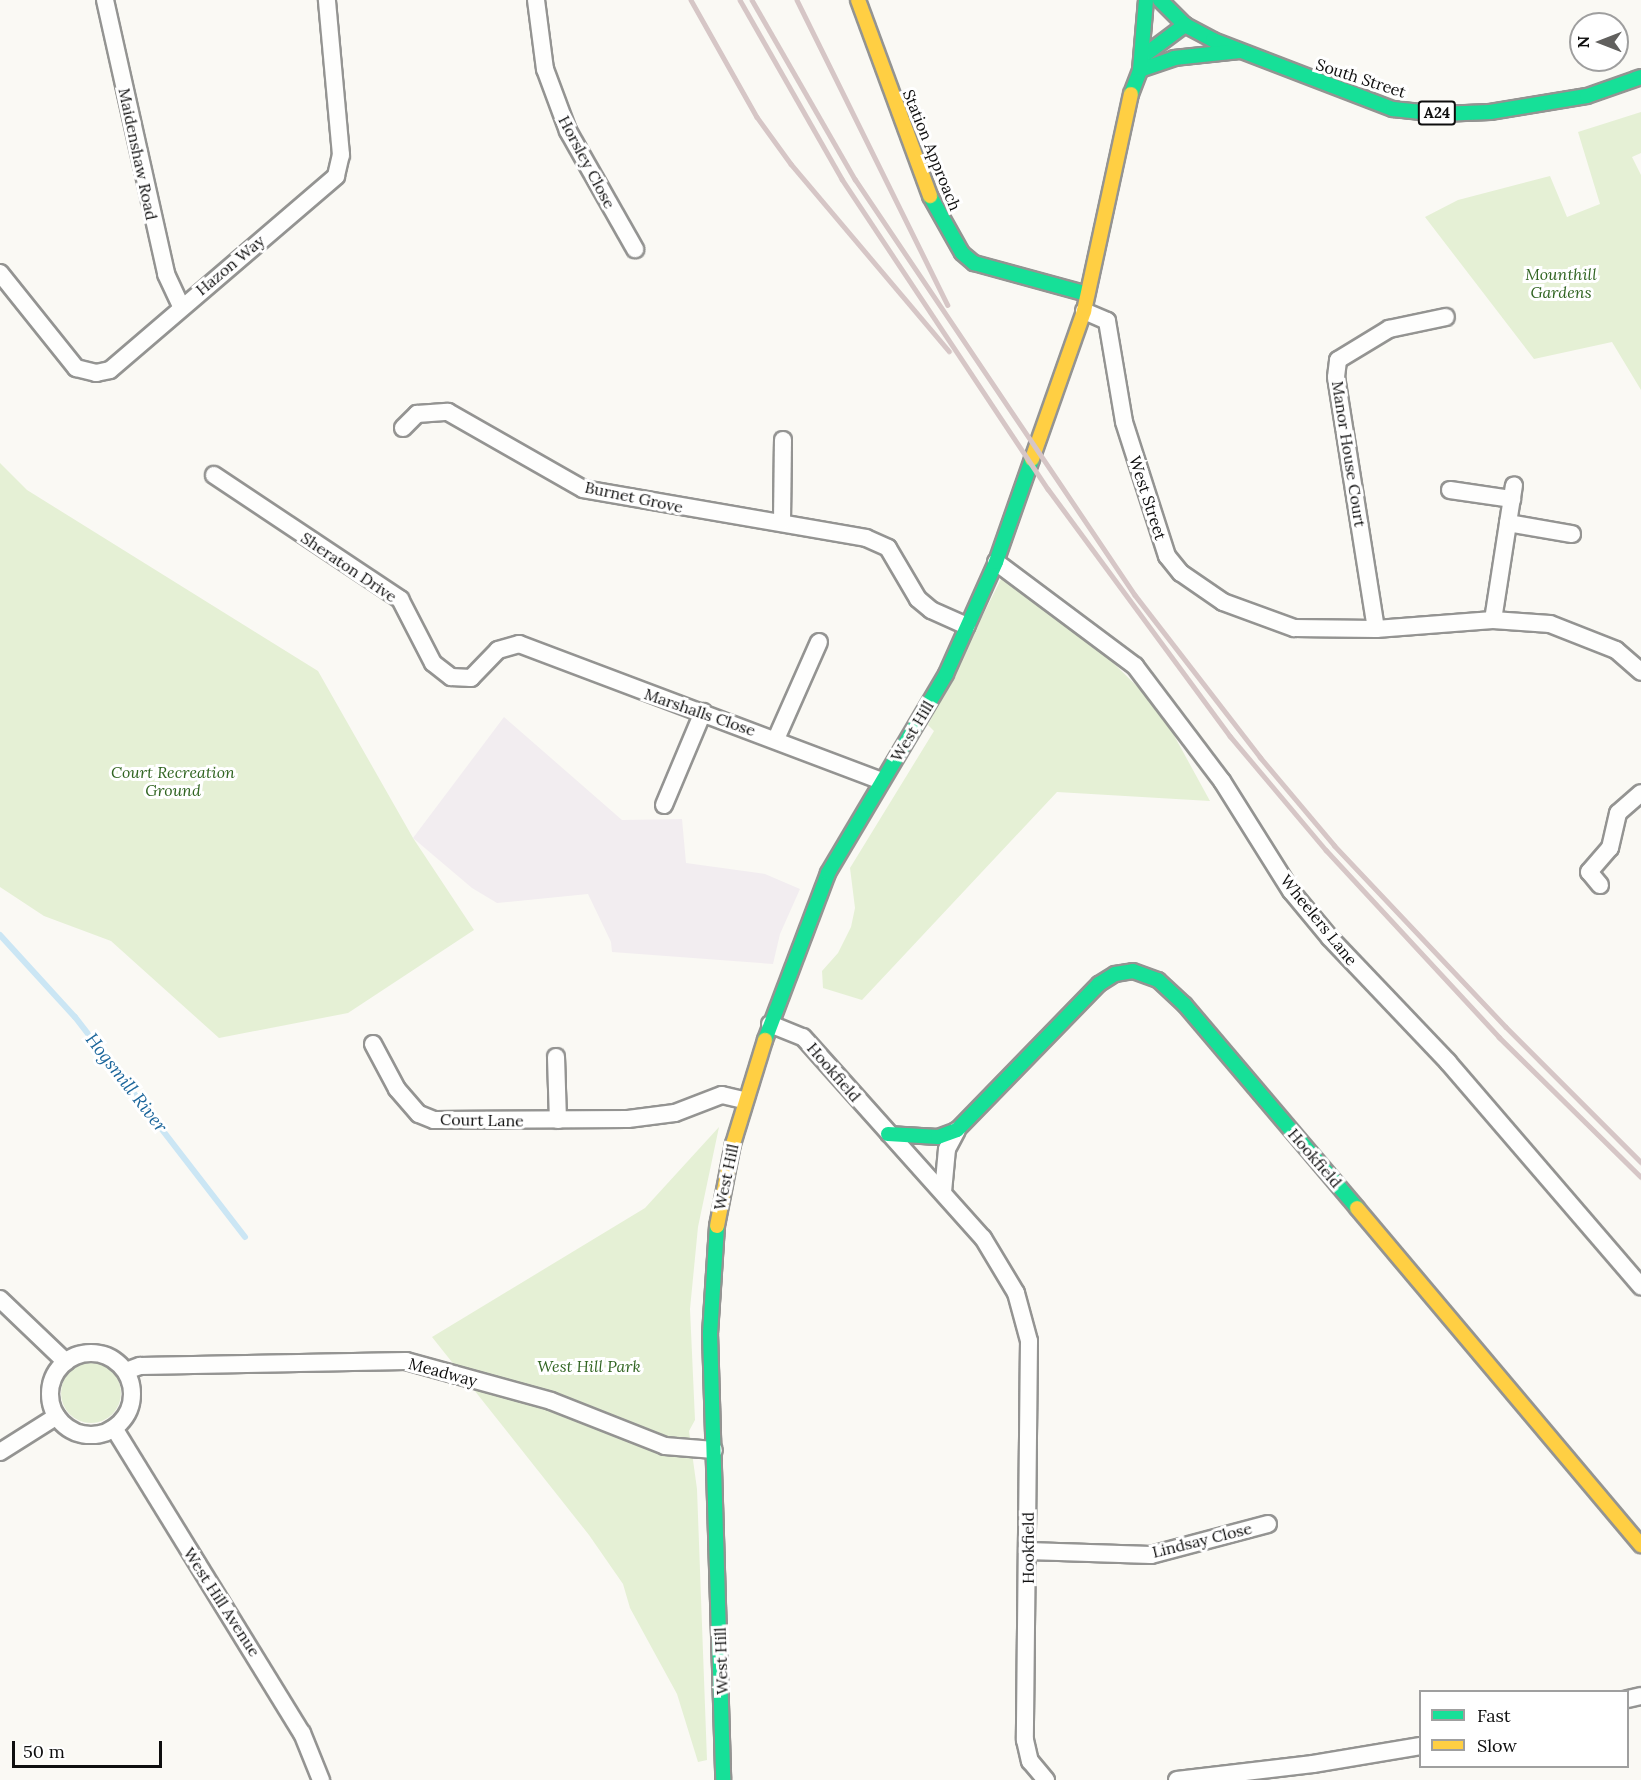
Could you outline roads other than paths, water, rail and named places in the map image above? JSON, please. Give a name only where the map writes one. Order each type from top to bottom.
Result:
[{"type":"main road","name":"Station Approach","points":[[858,0],[929,194],[962,253],[974,263],[1086,294]]},
{"type":"main road","points":[[1086,294],[1129,99],[1141,64],[1146,0]]},
{"type":"main road","name":"South Street","points":[[1160,0],[1185,25],[1240,51],[1393,109],[1440,114],[1490,112],[1587,96],[1641,77]]},
{"type":"main road","points":[[1141,64],[1185,25]]},
{"type":"main road","points":[[1141,64],[1240,51]]},
{"type":"main road","name":"West Hill","points":[[723,1780],[710,1333],[718,1217],[744,1100],[770,1024],[828,873],[946,674],[996,562],[1084,311],[1086,294]]},
{"type":"main road","name":"Hookfield","points":[[957,1130],[1099,984],[1115,974],[1133,971],[1158,980],[1185,1005],[1641,1545]]},
{"type":"main road","points":[[888,1134],[938,1137],[957,1130]]},
{"type":"street","name":"Maidenshaw Road","points":[[105,0],[163,264],[182,306]]},
{"type":"street","name":"Hazon Way","points":[[0,273],[76,368],[96,373],[110,370],[336,176],[341,155],[327,0]]},
{"type":"street","name":"Horsley Close","points":[[536,0],[545,69],[568,131],[635,249]]},
{"type":"street","name":"West Street","points":[[1084,311],[1107,321],[1124,422],[1156,529],[1167,556],[1181,573],[1223,602],[1294,628],[1376,629],[1493,620],[1550,624],[1577,632],[1616,650],[1641,672]]},
{"type":"street","name":"Manor House Court","points":[[1376,629],[1336,377],[1338,360],[1389,329],[1446,317]]},
{"type":"street","name":"Burnet Grove","points":[[403,428],[417,414],[448,412],[583,489],[632,500],[782,521]]},
{"type":"street","points":[[783,440],[782,521],[866,538],[888,548],[918,599],[931,610],[967,626]]},
{"type":"street","name":"Sheraton Drive","points":[[214,475],[400,599],[434,663],[451,677],[471,678],[498,650],[519,644]]},
{"type":"street","points":[[1450,490],[1513,492],[1493,620]]},
{"type":"street","points":[[1508,523],[1572,534]]},
{"type":"street","name":"Wheelers Lane","points":[[996,562],[1135,666],[1222,781],[1291,891],[1329,939],[1448,1062],[1641,1286]]},
{"type":"street","points":[[776,739],[819,642]]},
{"type":"street","name":"Marshalls Close","points":[[519,644],[776,739],[881,782]]},
{"type":"street","points":[[664,805],[703,712]]},
{"type":"street","points":[[1600,885],[1589,872],[1610,848],[1618,813],[1641,793]]},
{"type":"street","name":"Hookfield","points":[[770,1024],[803,1037],[888,1134],[943,1192],[1002,1266],[1025,1317],[1030,1387],[1025,1740],[1030,1761],[1046,1780]]},
{"type":"street","name":"Court Lane","points":[[373,1044],[397,1089],[419,1114],[455,1122],[628,1119],[675,1113],[722,1095],[744,1100]]},
{"type":"street","points":[[556,1057],[558,1120]]},
{"type":"street","name":"Hookfield","points":[[943,1192],[947,1149],[957,1130]]},
{"type":"street","points":[[0,1299],[66,1362]]},
{"type":"street","points":[[91,1352],[111,1358],[126,1371],[132,1396],[126,1414],[114,1428],[96,1434],[77,1432],[57,1416],[50,1394],[57,1371],[66,1362],[91,1352]]},
{"type":"street","name":"Meadway","points":[[126,1371],[140,1366],[162,1365],[406,1360],[551,1401],[665,1446],[714,1450]]},
{"type":"street","points":[[0,1452],[57,1416]]},
{"type":"street","name":"West Hill Avenue","points":[[114,1428],[302,1733],[321,1780]]},
{"type":"street","name":"Lindsay Close","points":[[1028,1551],[1151,1555],[1268,1524]]},
{"type":"street","points":[[1177,1780],[1303,1766],[1419,1746]]},
{"type":"waterway","name":"Hogsmill River","points":[[0,935],[75,1017],[245,1237]]},
{"type":"railway","points":[[691,0],[757,117],[791,164],[949,351]]},
{"type":"railway","points":[[740,0],[842,179],[1048,489],[1230,736],[1326,850],[1499,1037],[1641,1177]]},
{"type":"railway","points":[[752,0],[855,179],[1135,595],[1260,757],[1334,845],[1506,1027],[1641,1162]]},
{"type":"railway","points":[[797,0],[948,305]]},
{"type":"park label","name":"Mounthill Gardens","points":[[1561,283]]},
{"type":"park label","name":"Court Recreation Ground","points":[[173,781]]},
{"type":"park label","name":"West Hill Park","points":[[589,1366]]}]
